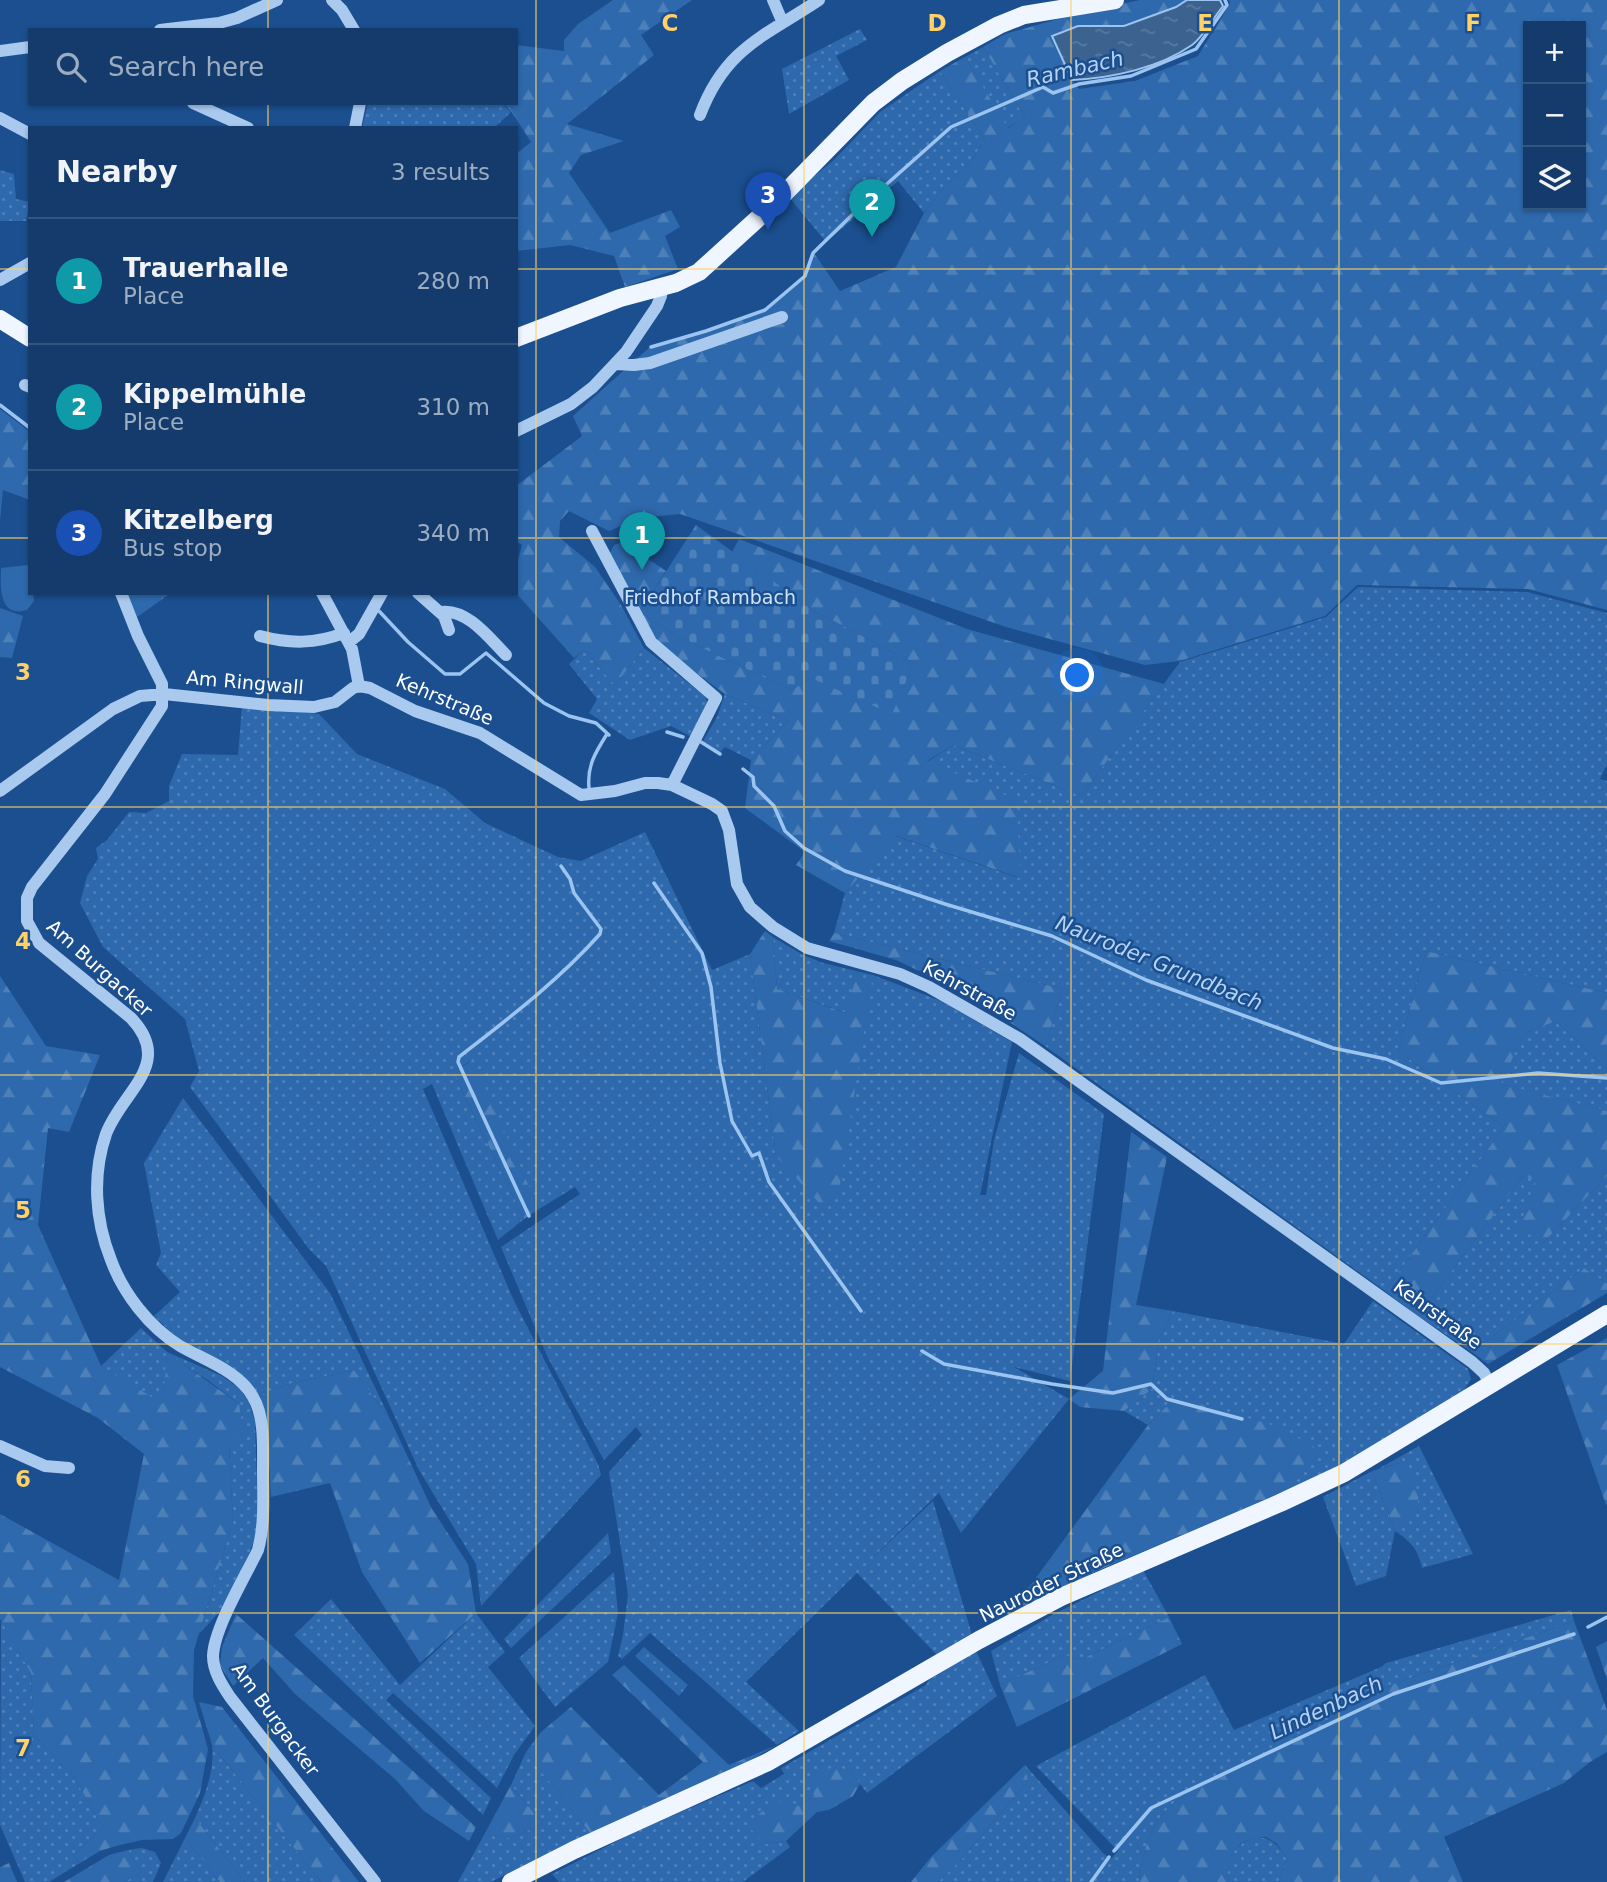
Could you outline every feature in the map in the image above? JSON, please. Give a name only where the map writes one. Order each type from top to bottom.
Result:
[{"type":"main road","points":[[518,337],[620,298],[685,280],[704,268],[777,201],[887,91],[1022,9],[1115,0]]},
{"type":"main road","points":[[0,319],[28,337]]},
{"type":"main road","name":"Nauroder Straße","points":[[511,1882],[574,1850],[768,1762],[978,1640],[1061,1597],[1344,1473],[1607,1314]]},
{"type":"street","points":[[184,28],[237,18],[277,0]]},
{"type":"street","points":[[332,0],[353,28]]},
{"type":"street","points":[[773,0],[782,21]]},
{"type":"street","points":[[700,115],[713,86],[733,60],[758,37],[819,0]]},
{"type":"street","points":[[0,51],[28,47]]},
{"type":"street","points":[[197,105],[244,126]]},
{"type":"street","points":[[355,126],[360,105]]},
{"type":"street","points":[[0,118],[28,133]]},
{"type":"street","points":[[0,280],[28,263]]},
{"type":"street","points":[[518,430],[571,404],[616,364],[657,306],[662,296],[661,287]]},
{"type":"street","points":[[616,364],[650,363],[782,317]]},
{"type":"street","points":[[592,531],[652,642],[716,698],[672,785]]},
{"type":"street","points":[[122,595],[164,694]]},
{"type":"street","points":[[323,595],[356,658],[359,686]]},
{"type":"street","points":[[260,636],[301,643],[359,634],[381,595]]},
{"type":"street","points":[[420,595],[441,612],[447,620],[449,630]]},
{"type":"street","points":[[441,612],[457,614],[470,621],[506,655]]},
{"type":"street","name":"Kehrstraße","points":[[359,686],[370,688],[415,711],[480,733],[581,795],[615,791],[645,783],[672,785],[712,804],[722,811],[729,830],[737,884],[750,906],[773,927],[807,948],[900,975],[929,987],[1020,1039],[1472,1362],[1484,1373],[1490,1384]]},
{"type":"street","name":"Am Ringwall","points":[[0,791],[123,704],[140,696],[164,694],[302,708],[330,704],[359,686]]},
{"type":"street","name":"Am Burgacker","points":[[164,694],[159,713],[105,794],[32,887],[27,898],[27,921],[39,943],[140,1028],[148,1047],[147,1067],[118,1111],[106,1135],[97,1183],[98,1216],[110,1259],[119,1279],[149,1320],[163,1333],[177,1345],[238,1379],[254,1397],[258,1408],[263,1460],[262,1536],[258,1550],[220,1629],[213,1657],[214,1667],[230,1696],[375,1882]]},
{"type":"street","points":[[0,1446],[45,1466],[69,1468]]},
{"type":"green space","points":[[613,0],[692,0],[641,35],[654,55],[567,124],[624,141],[581,155],[569,173],[610,233],[671,210],[680,227],[665,236],[678,269],[625,287],[614,256],[570,245],[518,251],[518,152],[531,142],[504,105],[518,105],[518,45],[564,51],[564,40],[578,24]]},
{"type":"green space","points":[[1140,0],[1187,0],[1176,7],[1124,26],[1096,25],[1052,37],[1079,89],[1135,81],[1198,56],[1230,4],[1229,0],[1607,0],[1607,610],[1528,589],[1357,585],[1325,616],[1180,661],[1145,665],[1006,627],[680,514],[640,518],[609,531],[569,511],[560,521],[559,537],[595,567],[621,605],[644,648],[615,685],[584,650],[574,658],[518,595],[518,560],[522,545],[518,542],[518,484],[582,436],[573,416],[651,346],[707,332],[765,310],[806,276],[814,253],[840,291],[896,267],[924,213],[944,187],[964,170],[985,140],[940,71],[965,57],[1008,128],[1025,118],[983,47],[1005,34],[1072,15]]},
{"type":"green space","points":[[860,29],[867,40],[836,56],[849,80],[789,114],[782,69]]},
{"type":"green space","points":[[983,47],[1025,118],[1007,128],[965,57]]},
{"type":"green space","points":[[940,71],[985,140],[964,170],[944,187],[924,213],[898,181],[826,242],[789,197],[834,160],[880,112]]},
{"type":"green space","points":[[368,105],[503,105],[511,112],[496,126],[362,126]]},
{"type":"green space","points":[[0,170],[14,174],[16,199],[28,202],[28,212],[26,221],[0,221]]},
{"type":"green space","points":[[0,409],[28,430],[28,499],[3,490],[0,521]]},
{"type":"green space","name":"Friedhof Rambach","points":[[696,525],[814,611],[914,663],[892,714],[811,678],[791,690],[677,636],[640,612]]},
{"type":"green space","points":[[739,539],[967,629],[1164,684],[1081,796],[953,745],[927,761],[1017,800],[1020,878],[896,836],[845,893],[796,865],[805,852],[745,808],[751,760],[788,721],[725,694],[654,642],[609,555],[614,545],[620,543],[666,571],[640,612],[677,636],[791,690],[811,678],[892,713],[914,663],[814,611],[732,552]]},
{"type":"green space","points":[[28,566],[28,595],[33,595],[34,601],[27,610],[11,610],[7,606],[2,593],[1,568]]},
{"type":"green space","points":[[1358,587],[1527,592],[1607,613],[1607,764],[1600,779],[1607,781],[1607,993],[1426,951],[1398,1051],[1504,1127],[1385,1291],[1045,1046],[1063,989],[834,933],[845,893],[895,836],[1019,878],[927,762],[953,745],[1081,796],[1180,662],[1326,617]]},
{"type":"green space","points":[[127,595],[168,595],[137,617]]},
{"type":"green space","points":[[0,608],[23,616],[12,658],[0,657]]},
{"type":"green space","points":[[644,648],[705,696],[707,702],[692,737],[671,726],[630,740],[589,713],[597,699],[569,664],[584,650],[615,685]]},
{"type":"green space","points":[[725,694],[788,721],[751,760],[725,747],[720,752],[702,743],[717,717]]},
{"type":"green space","points":[[242,706],[319,714],[357,754],[445,789],[485,823],[558,857],[581,861],[645,832],[712,970],[750,954],[776,1156],[847,1013],[777,989],[773,937],[803,955],[823,963],[873,975],[941,1001],[1012,1042],[980,1195],[986,1195],[994,1140],[1019,1053],[1104,1114],[1070,1381],[1014,1367],[1069,1399],[961,1533],[939,1493],[865,1565],[933,1501],[972,1635],[938,1656],[857,1573],[746,1682],[799,1731],[777,1745],[650,1633],[622,1659],[618,1656],[628,1594],[609,1472],[642,1435],[636,1427],[604,1460],[548,1358],[501,1247],[580,1194],[575,1187],[539,1209],[472,1060],[453,1072],[524,1219],[498,1240],[432,1084],[423,1089],[514,1301],[598,1464],[601,1475],[481,1606],[476,1564],[419,1470],[326,1266],[309,1249],[190,1087],[199,1071],[185,1019],[103,947],[80,903],[87,876],[98,859],[96,848],[107,840],[129,812],[146,813],[169,801],[169,786],[182,754],[238,755]]},
{"type":"green space","points":[[765,931],[773,937],[777,989],[846,1013],[855,981],[873,975],[838,1197],[822,1206],[776,1156],[750,954]]},
{"type":"green space","points":[[834,933],[1063,989],[1045,1046],[968,994],[896,960],[829,941]]},
{"type":"green space","points":[[1426,951],[1607,993],[1607,1069],[1556,1021],[1523,1034],[1501,1084],[1607,1111],[1607,1176],[1543,1243],[1519,1228],[1535,1180],[1523,1176],[1418,1316],[1385,1291],[1504,1127],[1398,1051]]},
{"type":"green space","points":[[0,976],[46,1046],[100,1055],[69,1132],[48,1128],[38,1225],[101,1366],[163,1404],[167,1352],[239,1404],[244,1435],[229,1443],[233,1521],[194,1650],[193,1696],[208,1749],[200,1793],[181,1833],[173,1839],[142,1840],[116,1846],[100,1851],[80,1863],[73,1855],[103,1828],[74,1777],[34,1736],[31,1673],[0,1619],[0,1514],[119,1580],[144,1454],[98,1418],[0,1367]]},
{"type":"green space","points":[[1556,1021],[1607,1069],[1607,1111],[1500,1084],[1523,1034]]},
{"type":"green space","points":[[473,1060],[539,1209],[524,1219],[453,1072]]},
{"type":"green space","points":[[183,1098],[330,1293],[391,1421],[354,1370],[285,1385],[259,1396],[175,1336],[154,1316],[180,1292],[156,1265],[161,1253],[144,1163]]},
{"type":"green space","points":[[1131,1132],[1167,1157],[1136,1305],[1173,1311],[1159,1339],[1152,1389],[1124,1411],[1080,1407],[1069,1399],[1103,1371]]},
{"type":"green space","points":[[1523,1176],[1535,1179],[1543,1243],[1607,1176],[1607,1284],[1584,1268],[1472,1352],[1418,1316]]},
{"type":"green space","points":[[1584,1268],[1607,1284],[1607,1293],[1488,1364],[1472,1352]]},
{"type":"green space","points":[[1373,1301],[1468,1369],[1471,1379],[1464,1390],[1339,1466],[1295,1487],[1295,1472],[1176,1397],[1148,1425],[1124,1411],[1152,1389],[1159,1339],[1173,1311],[1344,1344]]},
{"type":"green space","points":[[141,1328],[167,1352],[222,1376],[239,1388],[249,1402],[255,1422],[258,1520],[255,1538],[244,1568],[223,1608],[199,1634],[233,1521],[229,1443],[239,1404],[167,1353],[163,1405],[101,1366]]},
{"type":"green space","points":[[1607,1338],[1607,1504],[1606,1505],[1557,1365]]},
{"type":"green space","points":[[354,1370],[391,1421],[432,1509],[468,1564],[476,1613],[420,1663],[362,1572],[330,1483],[271,1497],[267,1434],[259,1396],[285,1385]]},
{"type":"green space","points":[[1176,1397],[1275,1426],[1320,1450],[1295,1472],[1295,1487],[1099,1570],[995,1620],[993,1611],[1030,1586],[1148,1425]]},
{"type":"green space","points":[[1419,1446],[1473,1554],[1422,1568],[1413,1546],[1395,1531],[1386,1576],[1356,1586],[1323,1497],[1372,1471],[1395,1530],[1400,1463],[1378,1469]]},
{"type":"green space","points":[[1400,1463],[1415,1483],[1418,1507],[1408,1523],[1395,1530],[1372,1471]]},
{"type":"green space","points":[[608,1533],[611,1553],[511,1648],[504,1639]]},
{"type":"green space","points":[[1143,1570],[1169,1617],[1080,1660],[1065,1655],[1000,1685],[991,1651],[1052,1615]]},
{"type":"green space","points":[[614,1572],[618,1613],[608,1662],[555,1707],[519,1658]]},
{"type":"green space","points":[[331,1599],[400,1685],[476,1613],[505,1652],[488,1667],[535,1726],[514,1755],[497,1788],[393,1693],[386,1700],[491,1798],[483,1815],[294,1635]]},
{"type":"green space","points":[[1571,1610],[1574,1621],[1393,1684],[1189,1792],[1166,1810],[1152,1830],[1139,1882],[938,1882],[962,1859],[1028,1781],[1025,1765],[1111,1859],[1118,1851],[1036,1766],[1205,1675],[1234,1730],[1386,1663]]},
{"type":"green space","points":[[236,1614],[476,1827],[469,1841],[424,1811],[395,1779],[295,1694],[263,1658],[233,1686],[220,1665],[222,1647]]},
{"type":"green space","points":[[1169,1617],[1182,1644],[1017,1727],[1000,1685],[1065,1655],[1080,1660]]},
{"type":"green space","points":[[1,1620],[31,1673],[34,1736],[74,1777],[103,1828],[73,1855],[80,1863],[49,1882],[25,1882],[0,1825]]},
{"type":"green space","points":[[1574,1621],[1607,1710],[1607,1752],[1564,1783],[1444,1837],[1463,1882],[1279,1882],[1287,1858],[1276,1843],[1266,1837],[1247,1841],[1235,1849],[1229,1863],[1227,1882],[1139,1882],[1152,1830],[1166,1810],[1189,1792],[1393,1684]]},
{"type":"green space","points":[[1607,1641],[1607,1679],[1596,1647]]},
{"type":"green space","points":[[644,1647],[688,1685],[679,1696],[635,1656]]},
{"type":"green space","points":[[976,1651],[997,1696],[867,1793],[850,1771],[810,1781],[814,1796],[798,1806],[764,1844],[786,1841],[790,1847],[743,1882],[559,1882],[552,1874],[637,1831],[753,1781],[761,1788],[784,1774],[781,1768],[926,1685],[929,1680]]},
{"type":"green space","points":[[624,1665],[729,1765],[777,1745],[731,1771],[590,1833],[526,1752],[541,1732],[571,1707],[659,1795],[703,1762],[612,1675]]},
{"type":"green space","points":[[199,1702],[222,1707],[359,1882],[321,1882],[212,1745]]},
{"type":"green space","points":[[212,1745],[321,1882],[245,1882],[195,1818],[211,1773]]},
{"type":"green space","points":[[526,1752],[590,1833],[491,1882],[458,1882],[484,1835],[511,1838],[543,1824],[511,1785]]},
{"type":"green space","points":[[1025,1765],[1028,1781],[962,1859],[938,1882],[911,1882],[931,1857]]},
{"type":"green space","points":[[838,1767],[850,1771],[860,1784],[853,1796],[829,1810],[817,1812],[786,1841],[764,1844],[750,1828],[749,1822],[779,1802],[792,1802],[798,1806],[814,1796],[809,1781],[821,1770]]},
{"type":"green space","points":[[511,1785],[543,1824],[511,1838],[484,1835]]},
{"type":"green space","points":[[195,1818],[245,1882],[220,1882],[185,1838]]},
{"type":"green space","points":[[1256,1837],[1270,1840],[1287,1858],[1279,1882],[1227,1882],[1232,1854],[1241,1844]]},
{"type":"green space","points":[[185,1838],[220,1882],[163,1882]]},
{"type":"green space","points":[[142,1848],[155,1852],[161,1863],[153,1882],[124,1882],[142,1872],[128,1850]]},
{"type":"green space","points":[[128,1850],[142,1872],[124,1882],[64,1882],[109,1855]]},
{"type":"green space","points":[[9,1863],[17,1882],[0,1882],[0,1867]]},
{"type":"water","points":[[1187,0],[1220,0],[1223,6],[1192,45],[1150,66],[1103,77],[1072,80],[1052,36],[1078,26],[1124,26],[1176,7]]},
{"type":"waterway","name":"Rambach","points":[[651,347],[765,310],[805,276],[813,253],[951,127],[1043,87],[1053,93],[1079,84],[1131,76],[1196,49],[1227,5],[1225,0]]},
{"type":"waterway","name":"Rambach","points":[[0,405],[28,426]]},
{"type":"waterway","points":[[379,611],[408,642],[445,674],[460,674],[486,653],[544,703],[569,716],[596,723],[609,735]]},
{"type":"waterway","points":[[667,732],[683,737]]},
{"type":"waterway","points":[[589,788],[589,773],[593,760],[607,734]]},
{"type":"waterway","points":[[701,742],[720,754]]},
{"type":"waterway","name":"Nauroder Grundbach","points":[[743,769],[753,777],[754,786],[774,806],[785,831],[804,848],[845,871],[1052,936],[1146,980],[1333,1048],[1386,1059],[1441,1083],[1538,1073],[1607,1078]]},
{"type":"waterway","points":[[529,1216],[458,1062],[459,1057],[550,983],[600,934],[601,929],[574,893],[570,879],[561,866]]},
{"type":"waterway","points":[[654,883],[702,953],[711,987],[720,1063],[732,1121],[752,1156],[759,1153],[769,1182],[861,1311]]},
{"type":"waterway","points":[[922,1351],[944,1364],[1113,1393],[1151,1384],[1167,1399],[1242,1419]]},
{"type":"waterway","name":"Lindenbach","points":[[1588,1627],[1607,1617]]},
{"type":"waterway","name":"Lindenbach","points":[[1114,1851],[1151,1808],[1393,1694],[1574,1634]]},
{"type":"waterway","name":"Lindenbach","points":[[1091,1882],[1109,1857]]},
{"type":"place","name":"Kitzelberg","points":[[768,230]]},
{"type":"place","name":"Kippelmühle","points":[[872,237]]},
{"type":"place","name":"Trauerhalle","points":[[642,570]]}]
